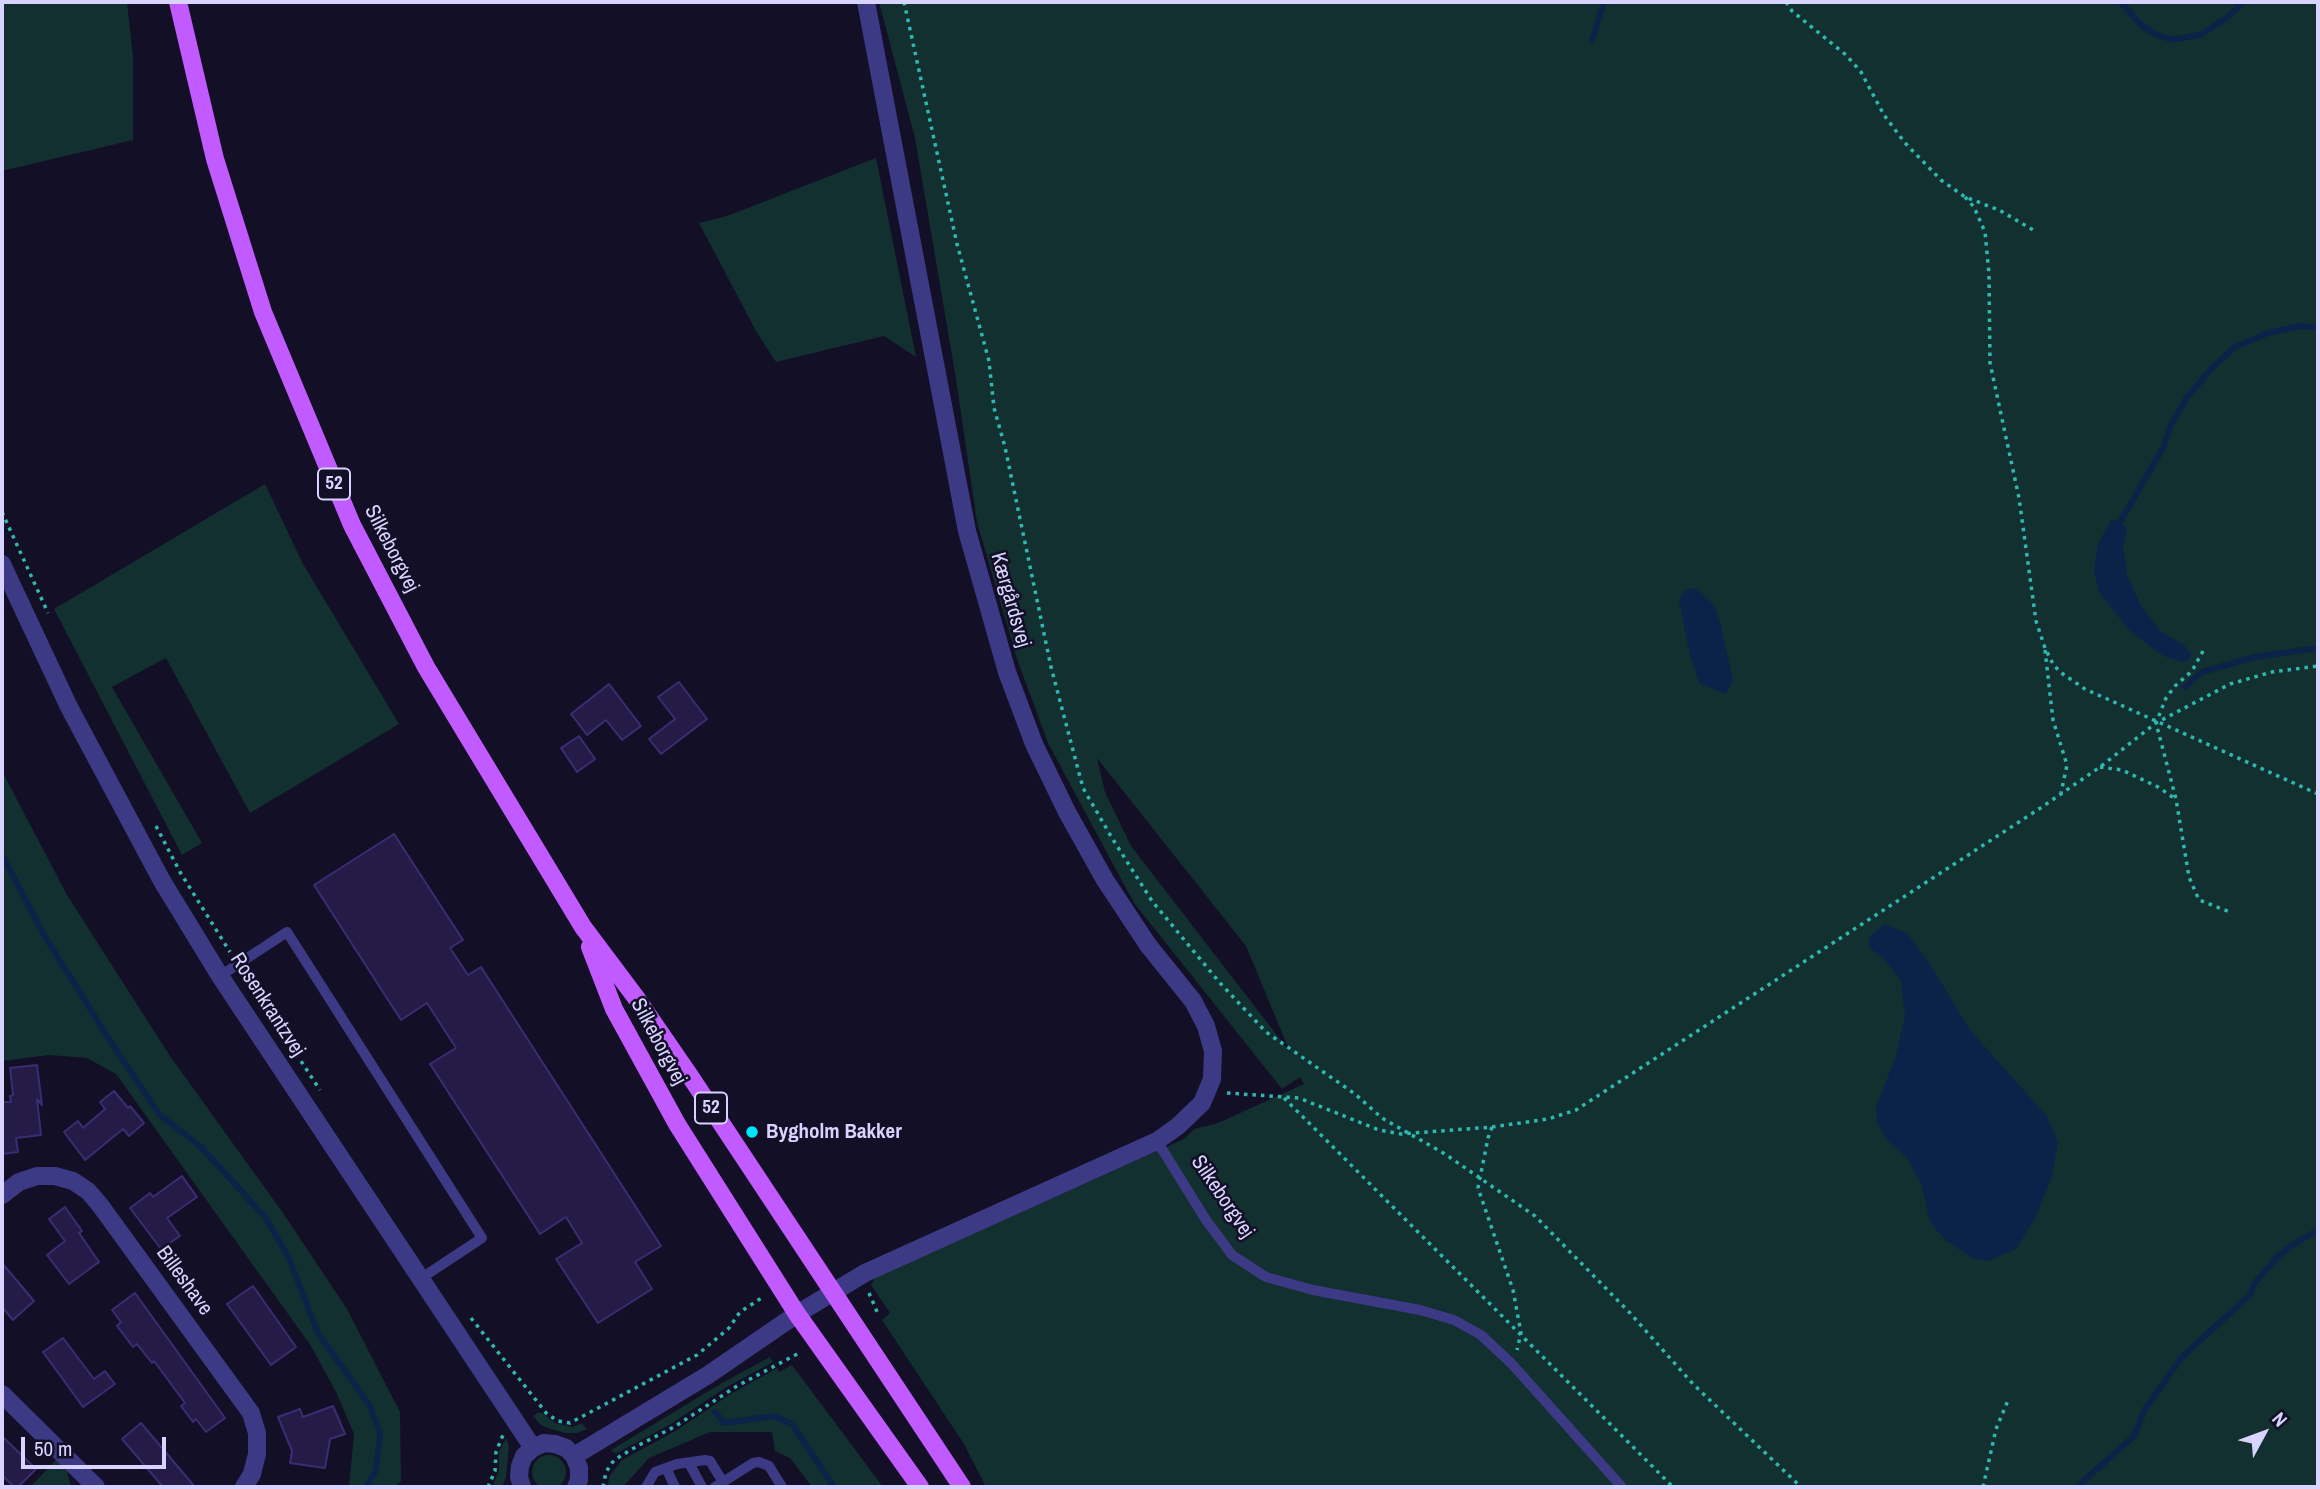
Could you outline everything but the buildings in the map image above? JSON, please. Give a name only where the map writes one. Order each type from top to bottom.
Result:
[{"type":"main road","name":"Silkeborgvej","points":[[177,2],[215,159],[264,312],[352,525],[426,667],[583,927],[637,999],[962,1487]]},
{"type":"main road","name":"Silkeborgvej","points":[[583,927],[620,1021],[677,1124],[797,1314],[920,1487]]},
{"type":"street","name":"Kærgårdsvej","points":[[866,2],[967,531],[1007,671],[1034,744],[1067,812],[1105,880],[1148,945],[1193,1002],[1206,1026],[1213,1051],[1212,1079],[1202,1103],[1157,1141]]},
{"type":"street","name":"Rosenkrantzvej","points":[[2,564],[69,707],[162,881],[220,976],[533,1448]]},
{"type":"street","points":[[574,1456],[708,1375],[797,1314],[865,1273],[1157,1141]]},
{"type":"street","name":"Billeshave","points":[[2,1195],[19,1182],[37,1176],[55,1176],[73,1181],[88,1191],[100,1205],[251,1413],[257,1433],[257,1454],[252,1474],[243,1487]]},
{"type":"street","points":[[2,1394],[94,1487]]},
{"type":"street","points":[[522,1487],[519,1477],[524,1456],[544,1443],[566,1448],[574,1456],[579,1468],[576,1487]]},
{"type":"lane","points":[[220,976],[287,932],[482,1238],[420,1279]]},
{"type":"lane","name":"Silkeborgvej","points":[[1157,1141],[1206,1220],[1232,1255],[1266,1278],[1420,1310],[1454,1320],[1481,1335],[1511,1363],[1622,1487]]},
{"type":"lane","points":[[646,1487],[655,1472],[677,1464],[710,1461],[719,1485],[752,1463],[759,1462],[769,1466],[782,1487]]},
{"type":"lane","points":[[689,1463],[702,1487]]},
{"type":"lane","points":[[666,1468],[675,1487]]},
{"type":"path","points":[[904,2],[957,244],[989,361],[994,408],[1005,447],[1051,667],[1083,788],[1112,838],[1152,901],[1220,983],[1266,1032],[1355,1094],[1382,1118],[1479,1176],[1535,1216],[1630,1313],[1693,1384],[1801,1487]]},
{"type":"path","points":[[1786,2],[1861,72],[1884,115],[1905,143],[1941,180],[1974,207],[1985,232],[1989,274],[1990,363],[2019,498],[2036,621],[2045,648],[2053,720],[2067,765],[2061,794]]},
{"type":"path","points":[[1965,197],[1999,211],[2035,231]]},
{"type":"path","points":[[2,512],[48,614]]},
{"type":"path","points":[[2045,648],[2060,672],[2074,682],[2156,723],[2318,794]]},
{"type":"path","points":[[2203,651],[2192,671],[2166,698],[2156,723],[2176,799],[2189,877],[2199,900],[2230,912]]},
{"type":"path","points":[[1207,1091],[1299,1098],[1379,1130],[1408,1133],[1492,1127],[1548,1118],[1576,1110],[2061,794],[2156,723],[2230,684],[2272,672],[2318,666]]},
{"type":"path","points":[[2099,767],[2122,770],[2176,799]]},
{"type":"path","points":[[155,825],[180,872],[322,1093]]},
{"type":"path","points":[[1283,1096],[1673,1487]]},
{"type":"path","points":[[1492,1127],[1478,1188],[1513,1290],[1521,1333],[1511,1363]]},
{"type":"path","points":[[470,1317],[547,1414],[558,1421],[570,1423],[697,1355],[729,1328],[740,1312],[780,1286]]},
{"type":"path","points":[[869,1293],[878,1314]]},
{"type":"path","points":[[603,1487],[606,1472],[614,1460],[674,1427],[737,1386],[818,1342]]},
{"type":"path","points":[[1983,1487],[1996,1429],[2009,1398]]},
{"type":"green space","points":[[2,2],[127,2],[133,57],[133,140],[2,171]]},
{"type":"green space","points":[[879,2],[2318,2],[2318,1487],[986,1487],[964,1444],[882,1320],[890,1313],[871,1285],[876,1277],[1184,1139],[1194,1129],[1218,1123],[1304,1084],[1300,1077],[1282,1089],[1134,903],[1048,743],[1017,659],[977,522],[915,138]],"holes":[[[1097,758],[1246,946],[1290,1052],[1131,846],[1105,792]]]},
{"type":"green space","points":[[876,158],[916,357],[884,336],[776,362],[756,331],[699,223],[727,216]]},
{"type":"green space","points":[[265,484],[303,564],[399,724],[250,813],[166,658],[112,687],[202,843],[182,855],[54,609]]},
{"type":"green space","points":[[2,771],[67,895],[170,1056],[283,1213],[347,1309],[400,1412],[401,1481],[395,1487],[349,1487],[354,1434],[336,1392],[311,1346],[116,1074],[87,1058],[49,1055],[2,1061]]},
{"type":"green space","points":[[770,1357],[773,1362],[725,1388],[671,1424],[617,1453],[611,1450],[722,1383]]},
{"type":"green space","points":[[792,1365],[883,1487],[812,1487],[790,1458],[775,1451],[772,1432],[710,1432],[649,1458],[623,1487],[607,1487],[610,1475],[622,1460],[677,1430],[729,1395],[777,1368],[779,1372]]},
{"type":"green space","points":[[542,1413],[555,1423],[573,1427],[581,1423],[587,1429],[577,1433],[565,1433],[551,1429],[541,1425],[533,1416]]},
{"type":"green space","points":[[506,1438],[509,1446],[506,1477],[502,1487],[492,1487],[499,1471],[499,1452]]},
{"type":"green space","points":[[549,1455],[561,1460],[566,1472],[561,1484],[549,1489],[537,1484],[532,1472],[537,1460]]},
{"type":"green space","points":[[57,1459],[67,1471],[71,1487],[30,1487]]},
{"type":"water","points":[[2111,520],[2120,522],[2127,529],[2123,547],[2127,574],[2140,604],[2160,631],[2184,645],[2191,654],[2190,659],[2183,662],[2166,657],[2153,649],[2129,630],[2099,592],[2094,572],[2098,544]]},
{"type":"water","points":[[1697,588],[1715,606],[1721,626],[1733,680],[1726,694],[1699,683],[1690,655],[1679,601],[1684,590]]},
{"type":"water","points":[[1884,924],[1907,933],[1928,961],[1970,1030],[2047,1116],[2058,1142],[2052,1176],[2036,1217],[2016,1249],[1988,1261],[1972,1258],[1945,1240],[1930,1222],[1921,1183],[1907,1158],[1887,1140],[1877,1123],[1876,1107],[1896,1056],[1905,1015],[1901,981],[1885,960],[1869,947],[1869,937]]},
{"type":"waterway","points":[[1592,40],[1604,2]]},
{"type":"waterway","points":[[2121,2],[2140,24],[2154,34],[2173,40],[2202,34],[2228,17],[2243,2]]},
{"type":"waterway","points":[[2120,522],[2163,448],[2171,425],[2188,396],[2213,367],[2235,347],[2268,333],[2300,326],[2318,328]]},
{"type":"waterway","points":[[2185,687],[2202,672],[2255,657],[2318,648]]},
{"type":"waterway","points":[[2,855],[44,935],[160,1115],[200,1146],[265,1217],[288,1256],[318,1333],[370,1406],[380,1433],[376,1470],[366,1487]]},
{"type":"waterway","points":[[2077,1487],[2134,1436],[2145,1409],[2182,1357],[2250,1295],[2254,1284],[2278,1256],[2318,1230]]},
{"type":"waterway","points":[[715,1412],[724,1423],[774,1416],[792,1424],[834,1487]]},
{"type":"place","name":"Bygholm Bakker","points":[[752,1132]]}]
